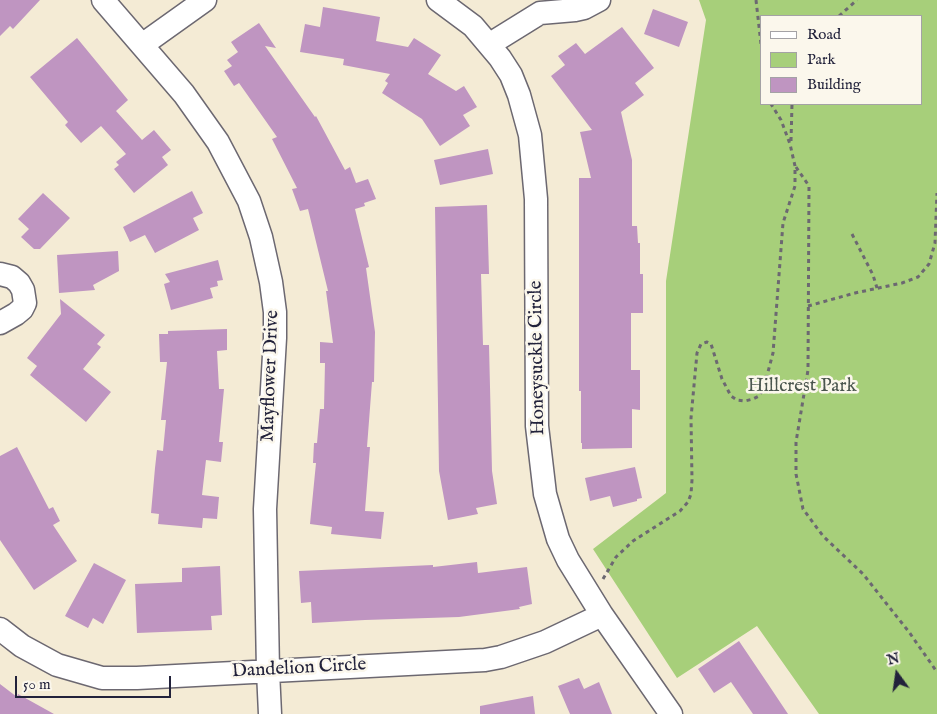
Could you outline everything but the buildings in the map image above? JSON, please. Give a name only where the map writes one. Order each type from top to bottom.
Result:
[{"type":"street","name":"Mayflower Drive","points":[[103,0],[184,94],[218,142],[249,201],[261,237],[275,312],[275,342],[265,510],[270,714]]},
{"type":"street","points":[[142,45],[205,0]]},
{"type":"street","name":"Honeysuckle Circle","points":[[438,0],[473,26],[490,44],[511,75],[519,95],[530,135],[536,199],[537,426],[545,494],[558,539],[568,560],[602,615],[671,714]]},
{"type":"street","points":[[490,44],[542,6],[575,10],[584,8],[598,0]]},
{"type":"street","points":[[0,274],[12,277],[19,283],[23,290],[25,303],[16,314],[0,322]]},
{"type":"street","name":"Dandelion Circle","points":[[0,629],[22,646],[51,663],[102,678],[137,678],[474,661],[501,657],[546,642],[602,615]]},
{"type":"path","points":[[756,0],[760,35]]},
{"type":"path","points":[[840,15],[857,0]]},
{"type":"path","points":[[603,579],[616,557],[633,541],[680,511],[688,502],[691,494],[692,480],[691,418],[697,353],[701,344],[707,342],[711,344],[722,379],[731,396],[745,401],[753,399],[759,396],[764,387],[774,352],[783,223],[795,186],[795,166],[790,144],[781,120],[772,105]]},
{"type":"path","points":[[790,144],[792,105]]},
{"type":"path","points":[[795,166],[809,186],[808,370],[796,442],[796,474],[803,508],[823,536],[863,574],[909,632],[937,672]]},
{"type":"path","points":[[808,306],[902,283],[918,277],[929,264],[934,243],[937,193]]},
{"type":"path","points":[[852,234],[873,275],[876,288]]},
{"type":"green space","name":"Hillcrest Park","points":[[699,0],[937,0],[937,714],[819,714],[757,626],[677,678],[593,549],[666,493],[666,281],[706,20]]}]
